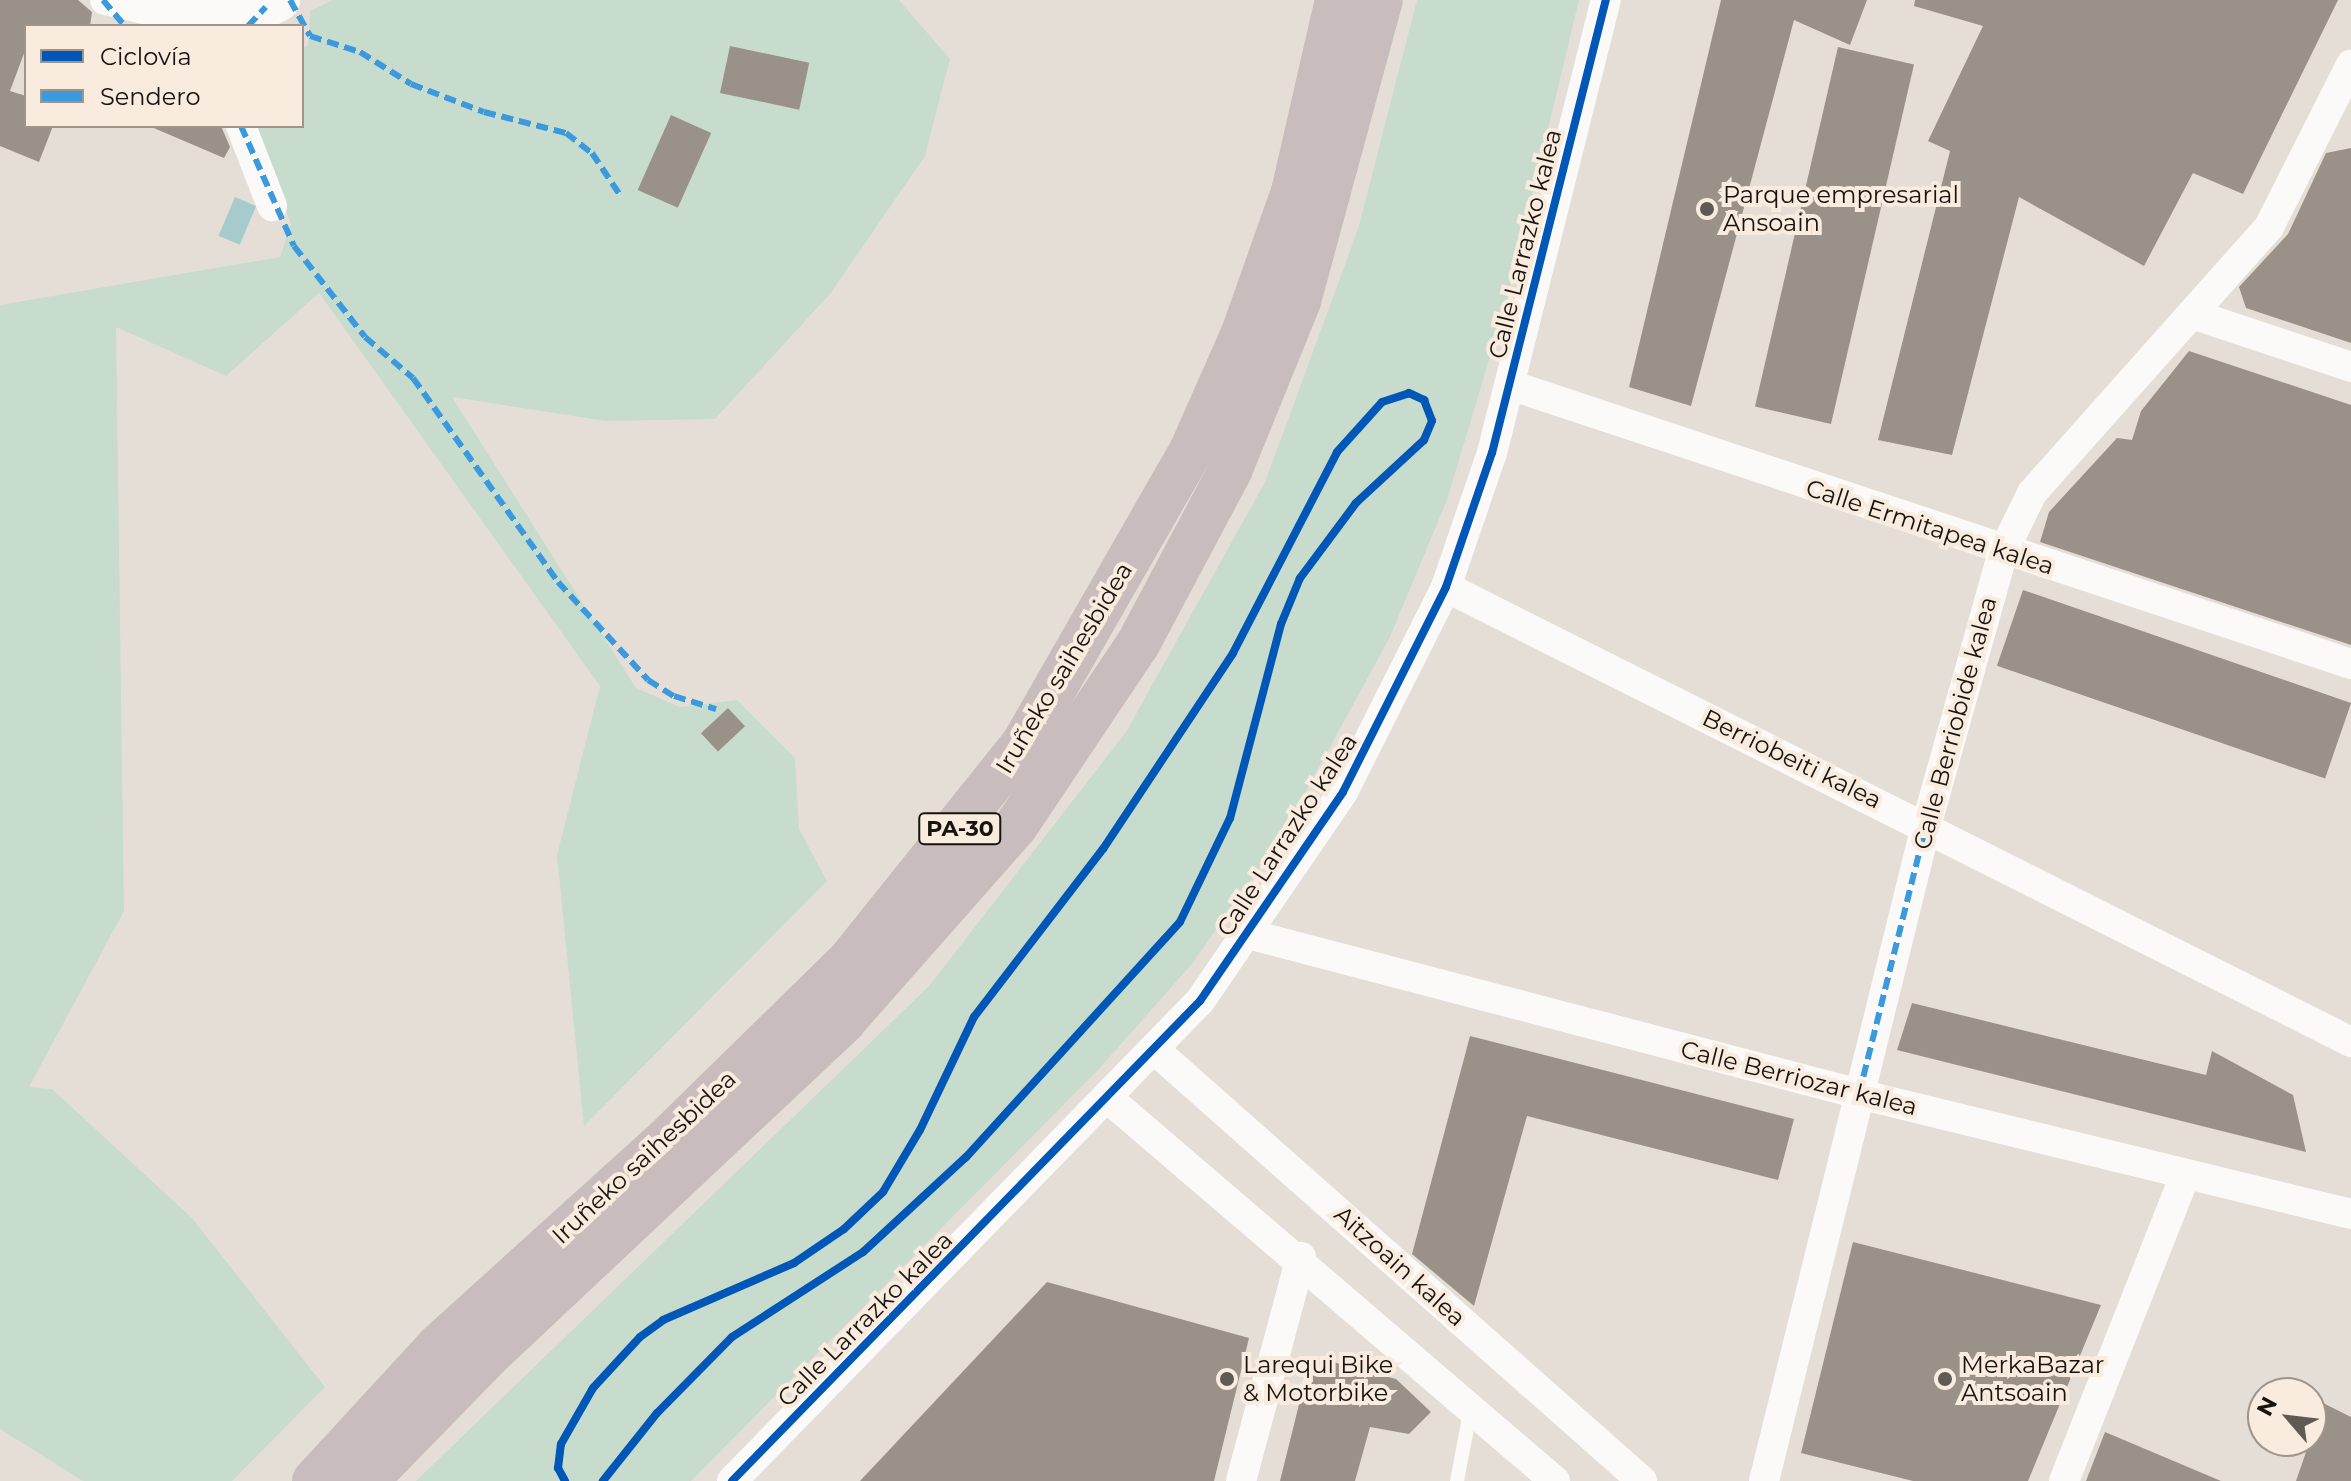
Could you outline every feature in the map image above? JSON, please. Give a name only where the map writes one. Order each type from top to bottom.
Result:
[{"type":"highway","name":"Iruñeko saihesbidea","points":[[314,1481],[438,1346],[666,1140],[849,961],[1023,744],[1191,451],[1243,333],[1293,192],[1337,0]]},
{"type":"highway","name":"Iruñeko saihesbidea","points":[[366,1481],[492,1352],[844,1021],[1016,826],[1138,644],[1230,471],[1299,301],[1381,0]]},
{"type":"street","points":[[104,0],[169,15],[264,8]]},
{"type":"street","points":[[104,0],[123,24]]},
{"type":"street","name":"Calle Larrazko kalea","points":[[732,1481],[1156,1051],[1248,934],[1343,792],[1446,587],[1510,385],[1606,0]]},
{"type":"street","name":"Calle Berriobide kalea","points":[[1764,1481],[1926,826],[2003,552],[2032,493],[2269,227],[2351,65]]},
{"type":"street","points":[[242,128],[272,206]]},
{"type":"street","points":[[2192,314],[2351,367]]},
{"type":"street","name":"Calle Ermitapea kalea","points":[[1510,385],[2003,552],[2351,664]]},
{"type":"street","name":"Berriobeiti kalea","points":[[1446,587],[2351,1042]]},
{"type":"street","name":"Calle Berriozar kalea","points":[[1248,934],[1859,1094],[2351,1214]]},
{"type":"street","name":"Aitzoain kalea","points":[[1156,1051],[1642,1481]]},
{"type":"street","points":[[1110,1100],[1301,1257],[1555,1481]]},
{"type":"street","points":[[2064,1481],[2185,1175]]},
{"type":"street","points":[[1241,1481],[1301,1257]]},
{"type":"lane","points":[[1457,1481],[1471,1406]]},
{"type":"green space","points":[[333,0],[899,0],[950,59],[925,156],[830,294],[715,419],[605,421],[452,397],[636,688],[680,707],[737,700],[795,758],[799,829],[827,881],[584,1126],[557,855],[600,686],[319,293],[226,376],[116,327],[124,911],[29,1087],[52,1089],[192,1218],[325,1387],[232,1481],[83,1481],[0,1429],[0,305],[280,257],[291,224],[255,128],[304,128],[304,47],[308,46],[310,11]]},
{"type":"green space","points":[[1417,0],[1579,0],[1506,304],[1447,500],[1390,637],[1281,837],[1192,964],[1098,1070],[691,1481],[416,1481],[929,986],[1126,732],[1265,482],[1358,229]]},
{"type":"water","points":[[235,197],[256,206],[240,245],[219,236]]},
{"type":"building","points":[[0,0],[78,0],[92,12],[90,24],[24,24],[24,53],[10,91],[24,95],[24,128],[52,128],[39,162],[0,146]]},
{"type":"building","name":"Parque empresarial Ansoain","points":[[1721,0],[1867,0],[1850,45],[1794,20],[1691,406],[1629,387]]},
{"type":"building","points":[[1915,0],[2338,0],[2243,194],[2193,173],[2144,266],[2019,197],[1952,455],[1878,440],[1950,151],[1928,141],[1983,26],[1914,6]]},
{"type":"building","points":[[730,46],[809,63],[799,110],[720,93]]},
{"type":"building","name":"Parque empresarial Ansoain","points":[[1838,47],[1914,65],[1831,424],[1755,407]]},
{"type":"building","points":[[671,115],[711,133],[678,208],[638,190]]},
{"type":"building","points":[[154,128],[222,128],[230,147],[224,158]]},
{"type":"building","points":[[2351,148],[2351,343],[2246,308],[2239,287],[2288,234],[2326,153]]},
{"type":"building","points":[[2189,351],[2351,405],[2351,645],[2040,542],[2049,512],[2117,438],[2132,440],[2141,411]]},
{"type":"building","points":[[2023,590],[2351,703],[2325,779],[1997,666]]},
{"type":"building","points":[[728,708],[745,726],[718,752],[701,733]]},
{"type":"building","points":[[1912,1003],[2206,1075],[2212,1051],[2293,1095],[2306,1152],[1897,1050]]},
{"type":"building","points":[[1470,1036],[1794,1119],[1778,1180],[1527,1116],[1474,1306],[1412,1254]]},
{"type":"building","name":"MerkaBazar Antsoain","points":[[1853,1242],[2101,1305],[2028,1481],[1913,1481],[1801,1453]]},
{"type":"building","points":[[1047,1282],[1249,1338],[1214,1481],[860,1481]]},
{"type":"building","points":[[1311,1356],[1396,1379],[1431,1412],[1409,1434],[1370,1427],[1355,1481],[1280,1481]]},
{"type":"building","points":[[2327,1405],[2351,1417],[2351,1481],[2296,1481],[2304,1457],[2327,1457]]},
{"type":"building","points":[[2105,1432],[2221,1481],[2086,1481]]},
{"type":"marked path","points":[[103,0],[123,24]]},
{"type":"marked path","points":[[290,0],[303,24]]},
{"type":"marked path","points":[[250,24],[266,7]]},
{"type":"marked path","points":[[304,25],[310,36],[360,52],[411,84],[484,112],[566,133],[592,153],[620,195]]},
{"type":"marked path","points":[[242,128],[294,246],[365,337],[413,378],[558,582],[648,680],[674,696],[716,709]]},
{"type":"marked path","points":[[1859,1094],[1926,826]]},
{"type":"cycle path","points":[[732,1481],[1200,1001],[1343,792],[1446,587],[1492,453],[1606,0]]},
{"type":"cycle path","points":[[565,1481],[558,1468],[561,1444],[593,1388],[640,1337],[663,1320],[794,1263],[844,1229],[883,1192],[920,1130],[974,1017],[1103,849],[1233,653],[1337,452],[1382,402],[1409,393],[1424,400],[1432,421],[1424,440],[1356,503],[1300,578],[1281,624],[1230,818],[1180,922],[966,1157],[863,1252],[732,1337],[657,1413],[603,1481]]},
{"type":"place","name":"Parque empresarial Ansoain","points":[[1707,209]]},
{"type":"place","name":"Larequi Bike & Motorbike","points":[[1227,1379]]},
{"type":"place","name":"MerkaBazar Antsoain","points":[[1945,1379]]}]
